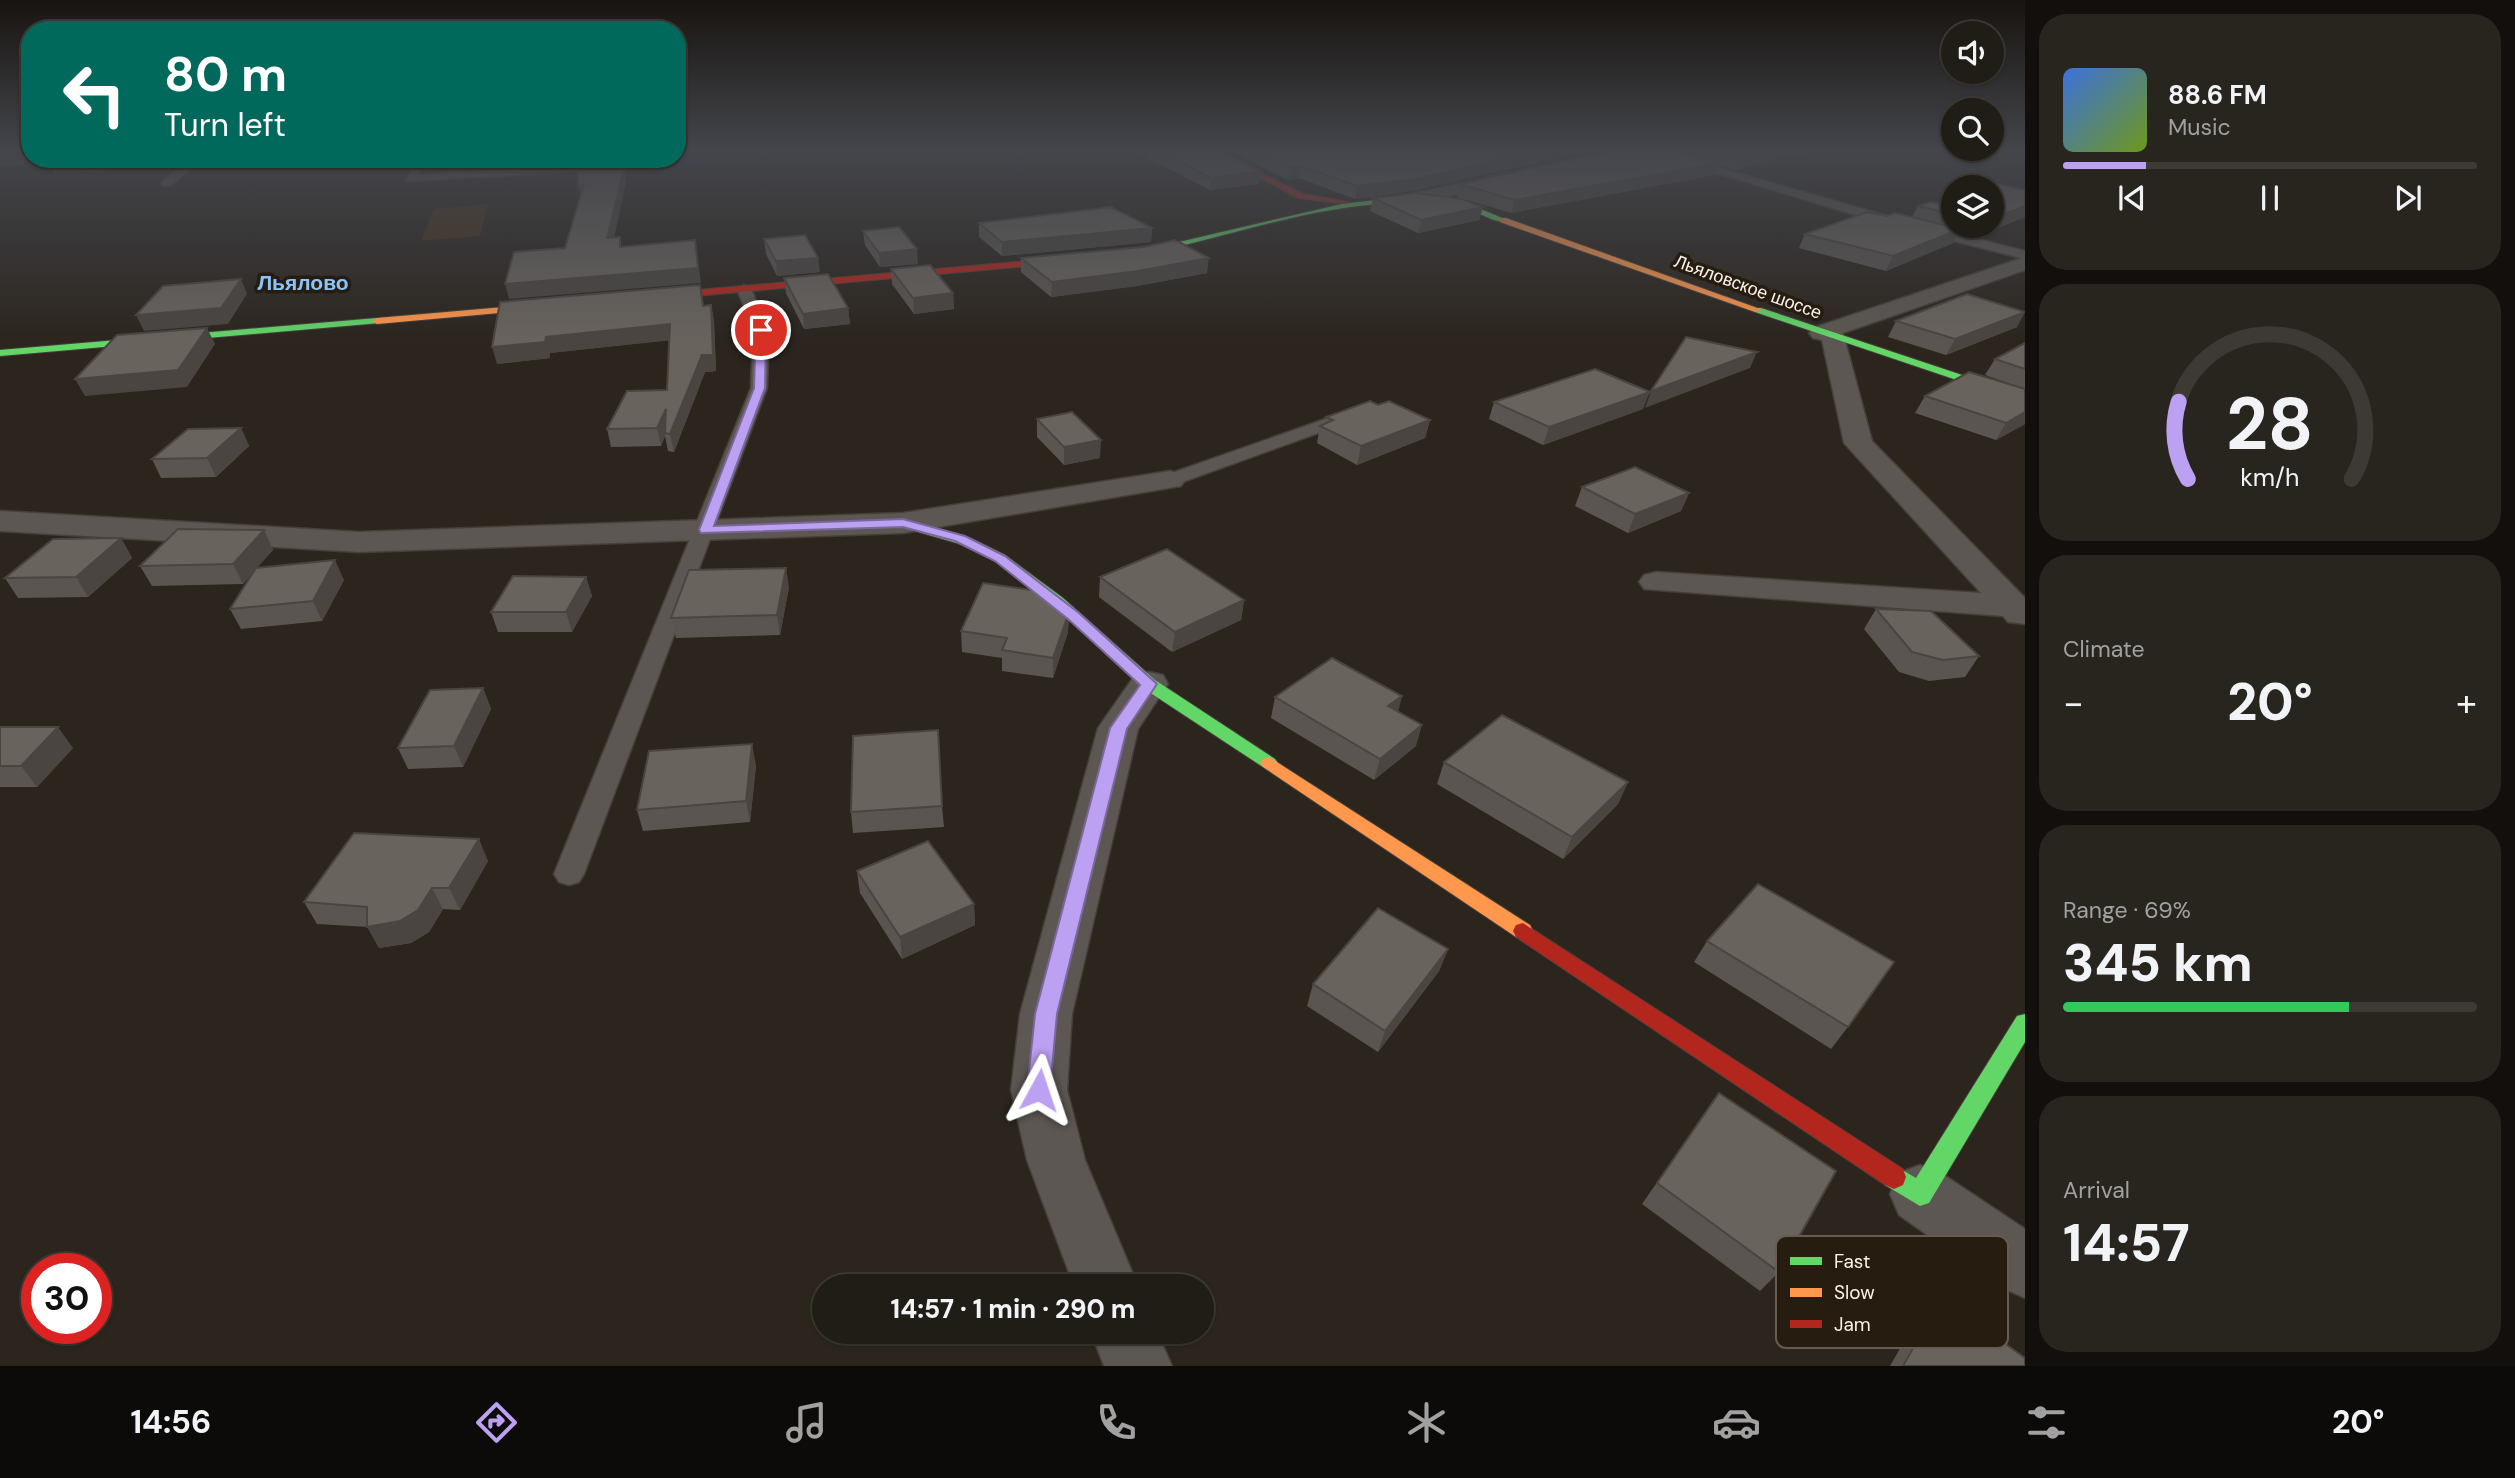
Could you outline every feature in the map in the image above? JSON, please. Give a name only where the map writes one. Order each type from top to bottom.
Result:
[{"type":"street","name":"Льяловское шоссе","points":[[1115,256],[1142,253],[1323,214]]},
{"type":"street","name":"Льяловское шоссе","points":[[1487,214],[1827,335],[2025,400]]},
{"type":"street","points":[[634,299],[1089,258]]},
{"type":"street","points":[[2019,612],[1858,443],[1827,335],[2025,263]]},
{"type":"street","points":[[0,353],[565,304]]},
{"type":"street","points":[[0,521],[359,542],[705,530],[903,523],[1170,480]]},
{"type":"street","points":[[903,523],[960,539],[1000,558],[1073,616],[1149,684],[1981,1236]]},
{"type":"street","points":[[1656,582],[2019,612]]},
{"type":"street","points":[[1101,1274],[1056,1160],[1039,1090],[1046,1014],[1118,728],[1149,684]]},
{"type":"street","points":[[1920,1194],[2025,1023]]},
{"type":"street","points":[[2008,1254],[2025,1266]]},
{"type":"street","points":[[1130,1344],[1138,1366]]},
{"type":"lane","points":[[1865,214],[2025,255]]},
{"type":"lane","points":[[569,874],[760,388],[761,330],[744,289]]},
{"type":"lane","points":[[1170,480],[1363,411]]},
{"type":"shaded area","points":[[432,214],[486,214],[480,236],[421,241]]},
{"type":"building","points":[[575,214],[613,214],[607,238],[620,237],[620,247],[695,240],[698,268],[505,284],[514,252],[565,248]]},
{"type":"building","points":[[1055,214],[1124,214],[1152,228],[1002,242],[979,223]]},
{"type":"building","points":[[1407,214],[1451,214],[1421,220]]},
{"type":"building","points":[[1862,214],[1887,216],[1898,214],[1941,224],[1941,237],[1893,256],[1805,234]]},
{"type":"building","points":[[899,227],[917,249],[879,253],[863,231]]},
{"type":"building","points":[[805,235],[818,258],[776,261],[764,239]]},
{"type":"building","points":[[1175,240],[1209,258],[1138,271],[1052,282],[1021,258],[1143,247]]},
{"type":"building","points":[[930,265],[953,293],[913,298],[891,269]]},
{"type":"building","points":[[828,274],[848,308],[803,314],[784,278]]},
{"type":"building","points":[[241,279],[221,308],[136,315],[163,286]]},
{"type":"building","points":[[700,285],[703,306],[711,305],[713,355],[702,355],[670,434],[665,433],[666,409],[657,428],[607,429],[627,391],[667,390],[670,324],[546,337],[545,342],[492,347],[500,302]]},
{"type":"building","points":[[1967,294],[2025,312],[1955,339],[1896,321]]},
{"type":"building","points":[[207,328],[178,370],[75,379],[117,335]]},
{"type":"building","points":[[1686,337],[1757,352],[1651,391]]},
{"type":"building","points":[[2025,343],[2025,369],[1995,359]]},
{"type":"building","points":[[1595,369],[1650,392],[1549,427],[1494,402]]},
{"type":"building","points":[[1969,372],[2025,389],[2025,412],[2006,423],[1925,396]]},
{"type":"building","points":[[1370,401],[1378,405],[1389,401],[1430,420],[1361,446],[1320,426],[1333,420],[1326,417]]},
{"type":"building","points":[[1072,412],[1101,440],[1064,447],[1037,419]]},
{"type":"building","points":[[241,428],[207,458],[152,459],[188,429]]},
{"type":"building","points":[[1635,467],[1689,493],[1635,514],[1582,487]]},
{"type":"building","points":[[178,529],[264,530],[233,564],[140,566]]},
{"type":"building","points":[[121,538],[76,577],[5,578],[53,539]]},
{"type":"building","points":[[1167,549],[1244,600],[1175,632],[1100,577]]},
{"type":"building","points":[[335,560],[313,601],[230,609],[256,568]]},
{"type":"building","points":[[786,568],[777,615],[671,618],[689,570]]},
{"type":"building","points":[[513,576],[586,577],[566,612],[491,612]]},
{"type":"building","points":[[983,583],[1046,592],[1069,612],[1053,658],[1002,650],[1007,638],[961,631]]},
{"type":"building","points":[[1876,609],[1931,611],[1979,656],[1943,660],[1912,652]]},
{"type":"building","points":[[1332,658],[1402,696],[1388,706],[1422,725],[1380,759],[1275,697]]},
{"type":"building","points":[[483,688],[454,746],[398,748],[430,690]]},
{"type":"building","points":[[1502,715],[1628,782],[1572,837],[1444,762]]},
{"type":"building","points":[[0,727],[58,727],[21,766],[0,766]]},
{"type":"building","points":[[938,730],[942,806],[851,812],[853,736]]},
{"type":"building","points":[[752,744],[746,801],[637,810],[649,751]]},
{"type":"building","points":[[354,833],[479,839],[449,888],[432,888],[418,910],[400,921],[367,927],[367,907],[304,902]]},
{"type":"building","points":[[928,841],[974,904],[900,937],[857,871]]},
{"type":"building","points":[[1758,884],[1894,962],[1848,1027],[1707,941]]},
{"type":"building","points":[[1378,908],[1448,949],[1385,1031],[1313,984]]},
{"type":"building","points":[[1719,1093],[1836,1171],[1799,1236],[1776,1236],[1776,1270],[1657,1183]]},
{"type":"building","points":[[2008,1346],[2025,1358],[2025,1366],[1903,1366],[1913,1348],[2008,1348]]},
{"type":"traffic: fast","points":[[1132,254],[1304,214]]},
{"type":"traffic: fast","points":[[1486,214],[1503,220]]},
{"type":"traffic: fast","points":[[1758,310],[2025,400]]},
{"type":"traffic: fast","points":[[0,353],[377,321]]},
{"type":"traffic: fast","points":[[903,523],[965,541],[1000,558],[1058,601],[1149,684],[1269,763]]},
{"type":"traffic: fast","points":[[1894,1177],[1920,1194],[2025,1023]]},
{"type":"traffic: slow","points":[[1503,220],[1758,310]]},
{"type":"traffic: slow","points":[[377,321],[552,306]]},
{"type":"traffic: slow","points":[[1269,763],[1523,931]]},
{"type":"traffic: jam","points":[[651,297],[1072,260]]},
{"type":"traffic: jam","points":[[1523,931],[1894,1177]]},
{"type":"district","name":"Льялово","points":[[303,283]]},
{"type":"route","points":[[761,330],[760,388],[705,530],[903,523],[960,539],[1000,558],[1073,616],[1149,684],[1118,728],[1046,1014],[1039,1090]]}]
